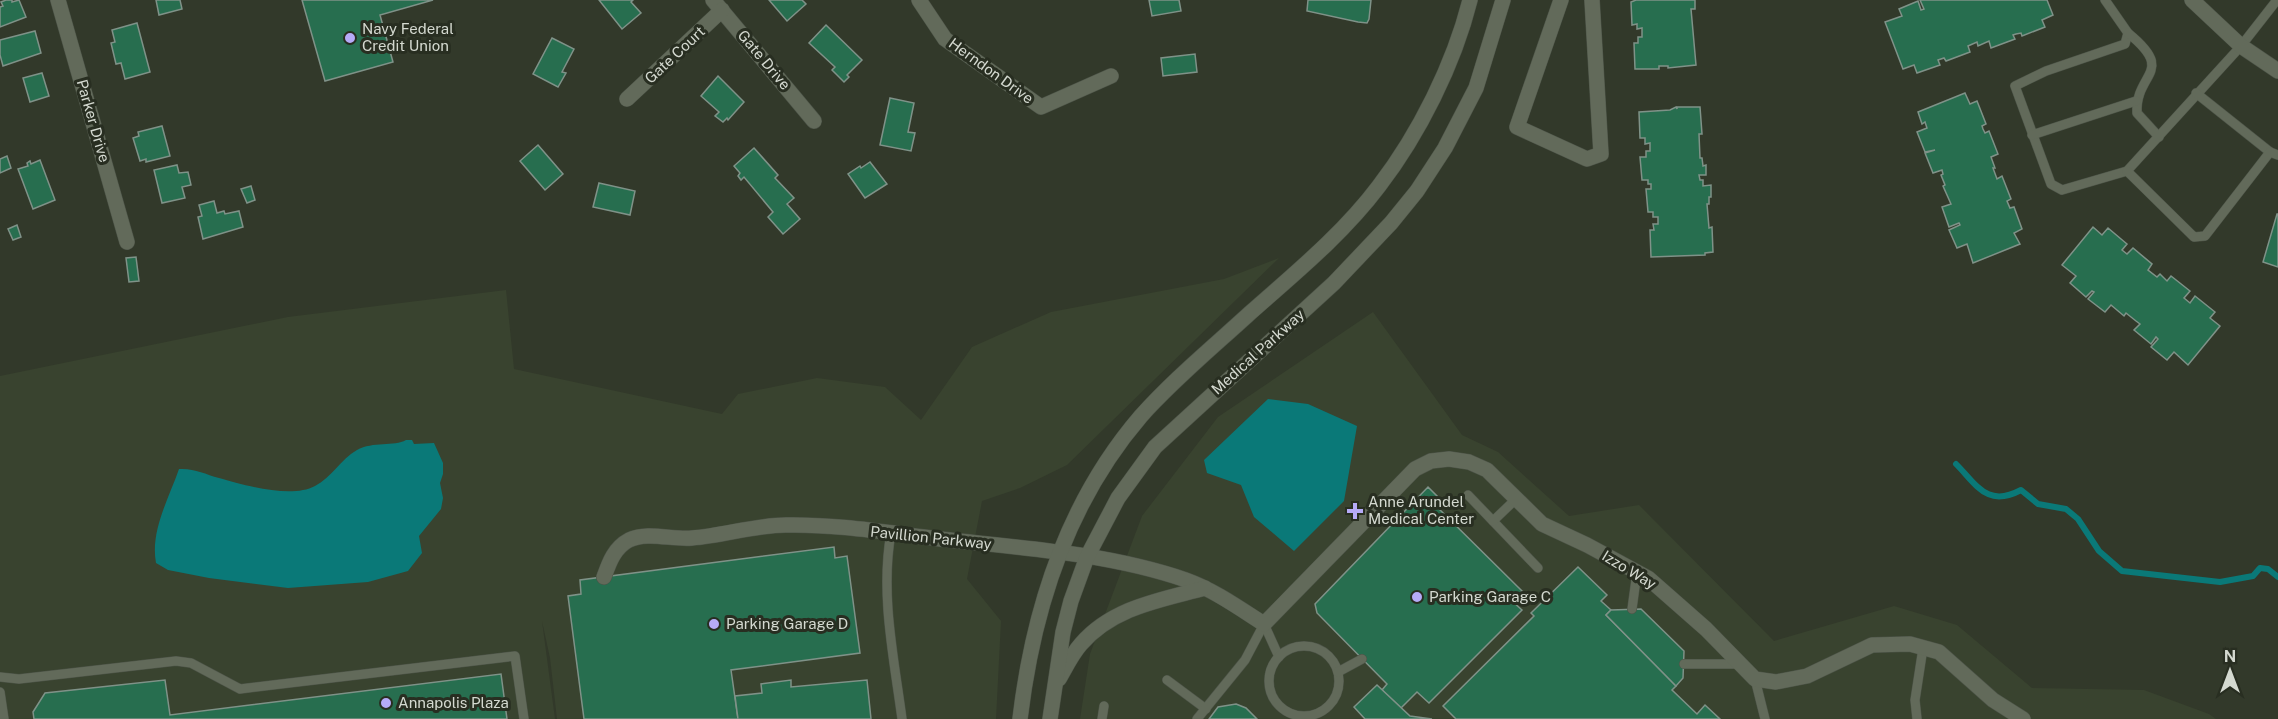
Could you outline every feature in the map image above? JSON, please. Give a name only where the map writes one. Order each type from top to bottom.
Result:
[{"type":"street","name":"Parker Drive","points":[[58,0],[127,242]]},
{"type":"street","name":"Herndon Drive","points":[[919,0],[945,39],[1041,107],[1112,76]]},
{"type":"street","points":[[1020,719],[1030,649],[1059,551],[1080,507],[1108,460],[1140,417],[1181,375],[1334,236],[1378,188],[1402,155],[1451,59],[1470,0]]},
{"type":"street","name":"Medical Parkway","points":[[1050,719],[1063,632],[1087,556],[1118,498],[1155,447],[1334,283],[1391,223],[1422,184],[1445,148],[1476,88],[1503,0]]},
{"type":"street","points":[[1561,0],[1517,127],[1587,159],[1601,154],[1592,0]]},
{"type":"street","points":[[2192,0],[2241,46],[2278,70]]},
{"type":"street","name":"Gate Court","points":[[627,99],[718,5]]},
{"type":"street","name":"Gate Drive","points":[[718,5],[814,121]]},
{"type":"street","name":"Izzo Way","points":[[1264,624],[1415,469],[1431,461],[1449,459],[1469,462],[1487,470],[1542,524],[1648,578],[1706,629],[1755,679]]},
{"type":"street","name":"Pavillion Parkway","points":[[604,577],[609,562],[618,549],[629,540],[643,537],[681,539],[761,526],[787,525],[891,533],[1087,556],[1185,580],[1227,599],[1264,624]]},
{"type":"street","points":[[1053,690],[1077,649],[1112,618],[1151,602],[1205,588]]},
{"type":"street","points":[[1755,679],[1776,682],[1807,676],[1872,645],[1910,644],[1939,652],[1993,700],[2023,719]]},
{"type":"lane","points":[[2106,0],[2128,33],[2144,46],[2152,59],[2152,70],[2136,101],[2136,113],[2159,136]]},
{"type":"lane","points":[[2128,33],[2125,44],[2046,71],[2015,86],[2050,183],[2062,190],[2127,171],[2241,46],[2277,0]]},
{"type":"lane","points":[[2127,171],[2194,237],[2205,236],[2274,154],[2196,93]]},
{"type":"lane","points":[[2032,135],[2136,101]]},
{"type":"lane","points":[[1468,495],[1538,568]]},
{"type":"lane","points":[[1493,521],[1516,499]]},
{"type":"lane","points":[[891,533],[887,554],[887,596],[902,719]]},
{"type":"lane","points":[[1632,609],[1636,572]]},
{"type":"lane","points":[[1264,624],[1279,657]]},
{"type":"lane","points":[[1197,719],[1245,660],[1264,624]]},
{"type":"lane","points":[[1297,647],[1318,649],[1333,661],[1338,672],[1339,688],[1330,705],[1312,715],[1293,714],[1276,701],[1270,687],[1270,675],[1279,657],[1297,647]]},
{"type":"lane","points":[[1917,719],[1916,700],[1923,648]]},
{"type":"lane","points":[[0,677],[20,679],[176,661],[191,663],[240,689],[515,656],[524,719]]},
{"type":"lane","points":[[1338,672],[1362,659]]},
{"type":"lane","points":[[1684,664],[1739,664]]},
{"type":"lane","points":[[1755,679],[1765,719]]},
{"type":"lane","points":[[1167,680],[1206,709]]},
{"type":"lane","points":[[0,692],[4,719]]},
{"type":"lane","points":[[1102,719],[1104,706]]},
{"type":"shaded area","points":[[1279,258],[1067,465],[1020,488],[982,501],[967,579],[1001,621],[996,719],[557,719],[550,658],[542,621],[555,719],[0,719],[0,376],[288,317],[506,290],[514,369],[722,414],[738,394],[817,378],[885,387],[921,420],[972,347],[1051,312],[1224,279]]},
{"type":"shaded area","name":"Anne Arundel Medical Center","points":[[1373,312],[1462,435],[1498,452],[1569,516],[1639,505],[1774,641],[1894,606],[1957,625],[2032,688],[2144,690],[2209,714],[2216,719],[1080,719],[1090,654],[1142,516],[1218,417]]},
{"type":"water","points":[[1268,399],[1308,404],[1357,426],[1344,501],[1294,551],[1254,517],[1241,485],[1207,473],[1204,460]]},
{"type":"water","points":[[412,440],[414,444],[434,443],[443,463],[440,483],[443,498],[441,509],[419,536],[422,553],[408,571],[368,582],[288,588],[209,578],[168,570],[156,563],[158,527],[179,469],[195,470],[267,490],[305,490],[321,483],[346,458],[363,447]]},
{"type":"building","points":[[12,0],[12,2],[19,0],[26,17],[0,27],[0,7],[3,6],[1,2]]},
{"type":"building","points":[[156,0],[180,0],[182,9],[159,15]]},
{"type":"building","name":"Navy Federal Credit Union","points":[[302,0],[433,0],[380,15],[393,62],[325,81]]},
{"type":"building","points":[[599,0],[633,0],[631,2],[641,13],[622,29]]},
{"type":"building","points":[[769,0],[802,0],[806,4],[787,21]]},
{"type":"building","points":[[1149,0],[1179,0],[1181,11],[1152,16]]},
{"type":"building","points":[[1308,0],[1371,0],[1369,19],[1367,23],[1358,22],[1307,11]]},
{"type":"building","points":[[1636,0],[1695,0],[1695,9],[1691,9],[1696,65],[1635,69],[1634,43],[1638,43],[1638,37],[1642,37],[1642,28],[1637,29],[1637,24],[1632,25],[1631,2]]},
{"type":"building","points":[[1920,0],[2047,0],[2053,15],[2042,20],[2045,27],[2022,36],[2021,33],[2013,35],[2015,39],[1991,48],[1989,41],[1978,46],[1977,42],[1968,46],[1970,52],[1946,61],[1944,58],[1938,60],[1940,65],[1917,73],[1914,65],[1903,69],[1885,22],[1902,16],[1899,9],[1918,1],[1921,10],[1924,9]]},
{"type":"building","points":[[137,23],[150,72],[125,79],[121,63],[116,64],[111,43],[115,42],[112,30]]},
{"type":"building","points":[[826,25],[862,60],[847,75],[849,77],[844,82],[832,70],[835,67],[809,43]]},
{"type":"building","points":[[35,31],[41,53],[3,66],[0,40]]},
{"type":"building","points":[[552,38],[574,49],[562,72],[566,73],[558,87],[533,74]]},
{"type":"building","points":[[1195,54],[1197,72],[1163,76],[1161,58]]},
{"type":"building","points":[[42,73],[49,96],[30,102],[23,78]]},
{"type":"building","points":[[718,76],[744,102],[728,120],[727,118],[723,122],[715,116],[719,112],[701,96]]},
{"type":"building","points":[[1965,93],[1970,104],[1977,101],[1986,124],[1982,126],[1983,129],[1985,133],[1989,131],[1998,154],[1991,157],[1995,168],[1993,168],[1997,179],[2002,176],[2011,199],[2007,201],[2010,208],[2014,207],[2022,229],[2014,233],[2020,244],[1973,263],[1967,244],[1957,248],[1949,230],[1960,225],[1959,223],[1949,227],[1942,207],[1951,204],[1943,186],[1945,185],[1941,175],[1942,170],[1933,173],[1925,153],[1935,150],[1925,152],[1917,132],[1927,128],[1925,122],[1922,124],[1918,112]]},
{"type":"building","points":[[890,98],[914,103],[908,132],[915,133],[911,151],[880,145]]},
{"type":"building","points":[[1676,107],[1677,109],[1677,107],[1700,107],[1702,134],[1699,134],[1700,158],[1702,158],[1703,166],[1706,165],[1706,175],[1699,175],[1700,180],[1703,180],[1703,186],[1711,185],[1711,197],[1707,204],[1709,228],[1712,227],[1713,252],[1705,253],[1705,255],[1651,257],[1650,230],[1654,230],[1653,224],[1658,224],[1658,217],[1653,217],[1653,212],[1648,212],[1646,189],[1651,189],[1651,184],[1648,184],[1648,180],[1642,180],[1640,157],[1646,157],[1646,151],[1650,151],[1650,143],[1645,144],[1645,138],[1640,138],[1639,112],[1670,110]]},
{"type":"building","points":[[162,126],[170,156],[146,162],[146,159],[140,161],[133,138],[139,136],[138,132]]},
{"type":"building","points":[[538,145],[563,174],[545,190],[520,161]]},
{"type":"building","points":[[754,148],[778,175],[775,178],[794,198],[787,204],[800,219],[783,234],[768,217],[773,212],[744,177],[741,180],[738,176],[740,173],[734,166]]},
{"type":"building","points":[[7,156],[11,168],[0,173],[0,159]]},
{"type":"building","points":[[40,160],[55,200],[33,209],[18,169],[28,166],[27,163],[30,161],[31,164]]},
{"type":"building","points":[[870,162],[887,184],[865,198],[848,174]]},
{"type":"building","points":[[177,165],[179,173],[188,172],[191,185],[182,187],[185,198],[162,203],[154,170]]},
{"type":"building","points":[[599,183],[635,191],[630,215],[593,207]]},
{"type":"building","points":[[251,186],[255,200],[247,203],[241,189]]},
{"type":"building","points":[[214,201],[217,213],[239,211],[243,227],[203,239],[198,217],[202,216],[199,205]]},
{"type":"building","points":[[2278,214],[2278,267],[2263,262]]},
{"type":"building","points":[[17,225],[21,237],[13,240],[8,229]]},
{"type":"building","points":[[2093,227],[2102,235],[2108,228],[2127,244],[2122,250],[2127,254],[2133,248],[2152,264],[2148,270],[2157,277],[2160,274],[2167,281],[2171,276],[2190,291],[2184,298],[2190,303],[2195,296],[2215,312],[2210,318],[2220,326],[2188,365],[2174,352],[2167,360],[2151,347],[2158,339],[2156,337],[2151,344],[2134,330],[2140,324],[2126,313],[2124,316],[2111,305],[2105,312],[2088,299],[2094,292],[2092,291],[2086,297],[2070,283],[2076,276],[2062,265]]},
{"type":"building","points":[[136,257],[139,281],[129,282],[126,258]]},
{"type":"building","name":"Parking Garage C","points":[[1428,487],[1438,497],[1432,502],[1522,591],[1512,601],[1522,610],[1429,703],[1417,692],[1401,708],[1382,690],[1387,684],[1317,613],[1315,604]]},
{"type":"building","name":"Parking Garage D","points":[[834,547],[835,558],[847,556],[860,653],[731,670],[738,719],[584,719],[568,596],[581,594],[580,580]]},
{"type":"building","points":[[1578,567],[1607,595],[1601,601],[1611,610],[1606,615],[1676,686],[1672,690],[1697,714],[1705,705],[1720,719],[1456,719],[1443,706],[1534,616],[1531,613]]},
{"type":"building","points":[[1641,609],[1684,651],[1683,678],[1676,686],[1606,615],[1611,610]]},
{"type":"building","name":"Annapolis Plaza","points":[[501,674],[507,719],[34,719],[33,712],[45,693],[165,680],[170,715]]},
{"type":"building","points":[[791,680],[791,687],[867,680],[871,719],[738,719],[735,696],[762,693],[761,684]]},
{"type":"building","points":[[1377,685],[1410,716],[1432,719],[1365,719],[1354,707]]},
{"type":"building","points":[[1236,704],[1246,708],[1257,719],[1209,719],[1218,707]]},
{"type":"waterway","points":[[1956,464],[1977,486],[1991,495],[2009,495],[2021,490],[2038,504],[2066,509],[2078,519],[2099,551],[2122,571],[2220,582],[2253,576],[2260,568],[2268,569],[2278,577]]},
{"type":"place","name":"Navy Federal Credit Union","points":[[350,38]]},
{"type":"place","name":"Anne Arundel Medical Center","points":[[1355,511]]},
{"type":"place","name":"Parking Garage C","points":[[1417,597]]},
{"type":"place","name":"Parking Garage D","points":[[714,624]]},
{"type":"place","name":"Annapolis Plaza","points":[[386,703]]}]
